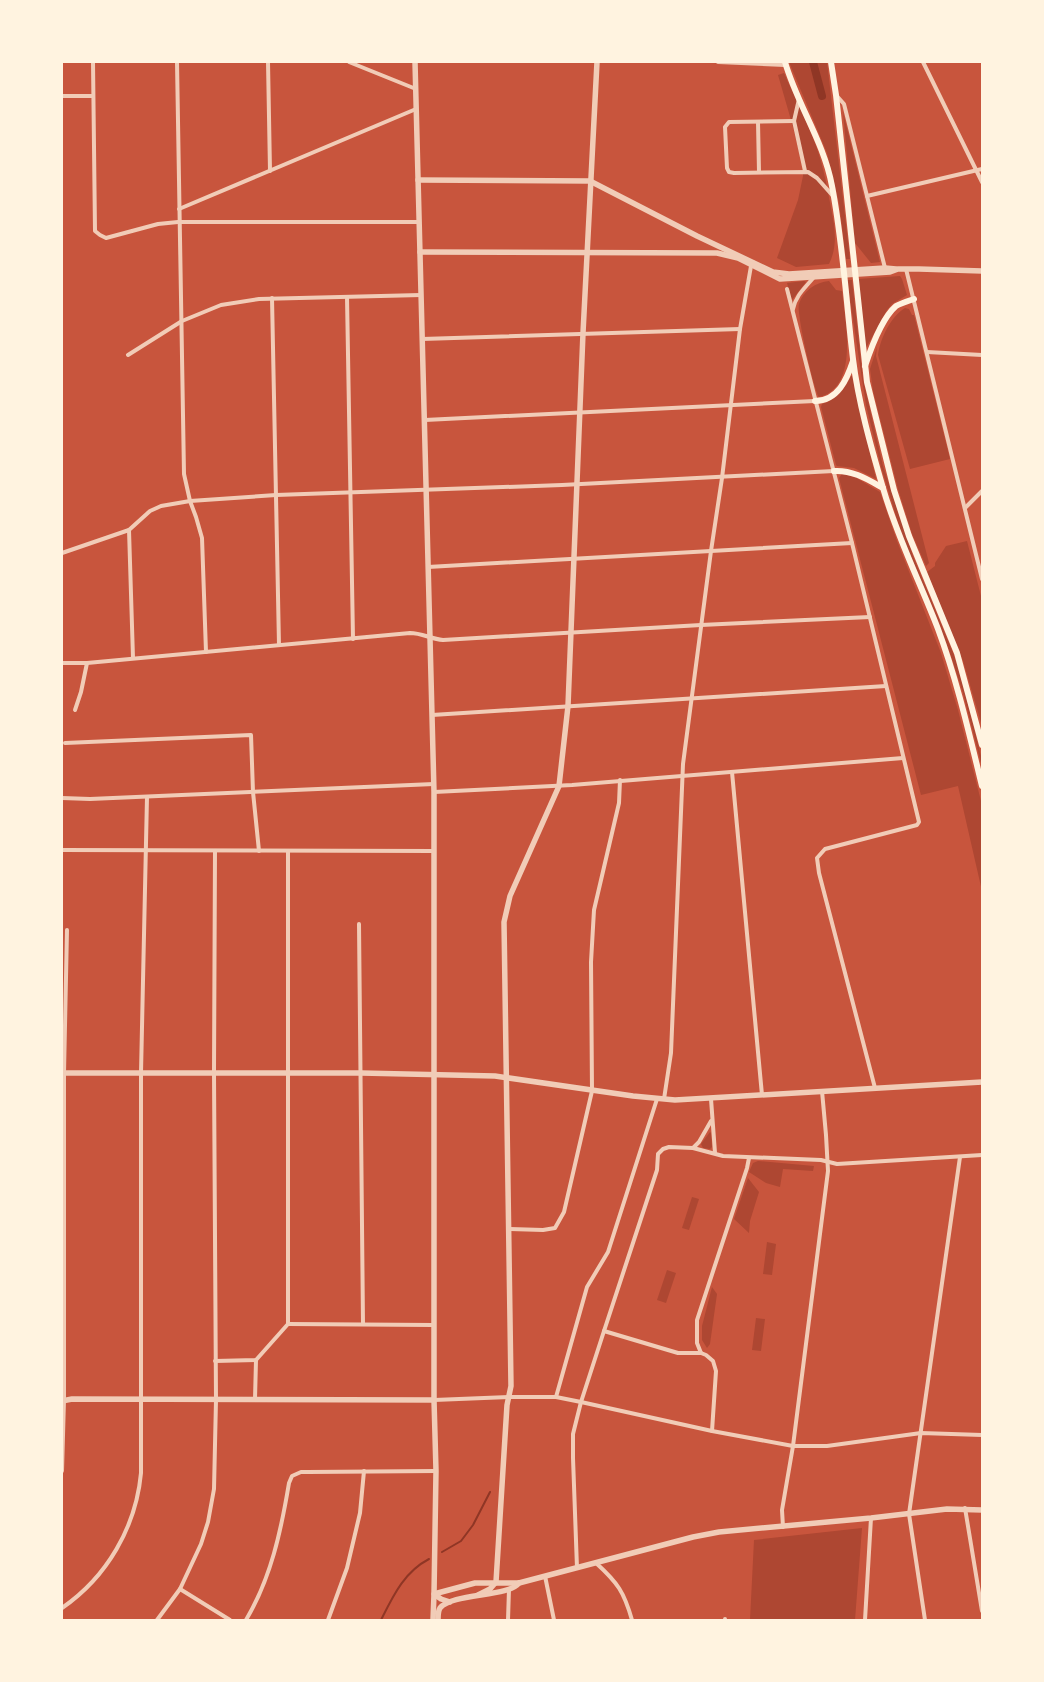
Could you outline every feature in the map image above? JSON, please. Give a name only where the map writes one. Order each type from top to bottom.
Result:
[{"type":"main road","points":[[831,62],[836,95],[865,367],[872,404],[894,490],[909,536],[957,653],[982,745]]},
{"type":"main road","points":[[785,63],[827,164],[834,197],[853,360],[859,393],[883,488],[900,539],[938,630],[954,677],[982,786]]},
{"type":"main road","points":[[865,367],[879,332],[892,311],[898,305],[914,299]]},
{"type":"main road","points":[[815,400],[826,399],[839,390],[848,374],[853,360]]},
{"type":"main road","points":[[834,471],[848,471],[855,473],[883,488]]},
{"type":"street","points":[[93,62],[95,231],[100,236],[110,237],[158,224],[178,222],[419,222]]},
{"type":"street","points":[[177,62],[178,222],[182,321],[184,474],[190,501],[202,538],[206,652]]},
{"type":"street","points":[[268,62],[270,171]]},
{"type":"street","points":[[349,62],[416,89]]},
{"type":"street","points":[[415,62],[434,784],[434,1400],[436,1471],[433,1620]]},
{"type":"street","points":[[438,1620],[439,1609],[450,1602],[490,1589],[496,1582],[507,1405],[511,1386],[510,1229],[504,922],[510,896],[558,786],[568,706],[583,333],[597,62]]},
{"type":"street","points":[[718,62],[785,63]]},
{"type":"street","points":[[923,62],[982,182]]},
{"type":"street","points":[[836,95],[844,104],[885,268]]},
{"type":"street","points":[[62,96],[93,96]]},
{"type":"street","points":[[799,99],[794,121],[805,171]]},
{"type":"street","points":[[179,209],[416,109]]},
{"type":"street","points":[[794,121],[729,122],[725,127],[727,168],[729,172],[805,171],[817,178],[834,197]]},
{"type":"street","points":[[758,122],[759,172]]},
{"type":"street","points":[[867,196],[982,170]]},
{"type":"street","points":[[418,180],[590,181],[780,279],[814,277],[824,274]]},
{"type":"street","points":[[420,252],[705,253],[729,255],[781,274],[824,274],[874,271],[890,272],[898,269]]},
{"type":"street","points":[[664,1099],[671,1052],[682,776],[701,625],[722,478],[740,329],[752,264]]},
{"type":"street","points":[[874,271],[885,268],[982,271]]},
{"type":"street","points":[[906,269],[982,579]]},
{"type":"street","points":[[793,309],[796,298],[814,277]]},
{"type":"street","points":[[786,289],[793,309],[852,543],[918,824],[829,848],[822,851],[817,858],[819,873],[875,1088]]},
{"type":"street","points":[[128,355],[182,321],[221,305],[272,298],[421,295]]},
{"type":"street","points":[[347,297],[353,639]]},
{"type":"street","points":[[272,298],[279,645]]},
{"type":"street","points":[[422,339],[740,329]]},
{"type":"street","points":[[927,352],[982,355]]},
{"type":"street","points":[[425,420],[731,406],[815,400]]},
{"type":"street","points":[[62,553],[129,530],[150,511],[161,506],[190,501],[276,495],[577,485],[834,471]]},
{"type":"street","points":[[965,508],[982,491]]},
{"type":"street","points":[[129,530],[133,658]]},
{"type":"street","points":[[428,567],[852,543]]},
{"type":"street","points":[[62,663],[87,663],[410,633],[420,633],[430,638],[443,640],[870,616]]},
{"type":"street","points":[[75,710],[81,692],[87,663]]},
{"type":"street","points":[[432,714],[886,686]]},
{"type":"street","points":[[65,743],[251,735],[253,792],[259,851]]},
{"type":"street","points":[[434,792],[558,786],[903,758]]},
{"type":"street","points":[[732,772],[762,1095]]},
{"type":"street","points":[[510,1229],[543,1230],[555,1228],[564,1212],[592,1091],[591,962],[594,910],[619,803],[620,780]]},
{"type":"street","points":[[62,798],[90,799],[147,797],[434,784]]},
{"type":"street","points":[[62,1608],[79,1594],[104,1567],[123,1538],[138,1498],[141,1473],[141,1073],[147,797]]},
{"type":"street","points":[[62,850],[434,851]]},
{"type":"street","points":[[157,1620],[180,1589],[201,1544],[211,1508],[214,1481],[216,1400],[214,1073],[215,851]]},
{"type":"street","points":[[255,1400],[256,1360],[288,1324],[288,851]]},
{"type":"street","points":[[359,924],[362,1324]]},
{"type":"street","points":[[62,1471],[63,1073],[67,930]]},
{"type":"street","points":[[63,1073],[434,1073],[495,1076],[592,1091],[657,1099],[711,1099],[982,1082]]},
{"type":"street","points":[[783,1527],[782,1510],[793,1446],[824,1207],[828,1162],[822,1091]]},
{"type":"street","points":[[556,1397],[587,1287],[608,1252],[657,1099]]},
{"type":"street","points":[[711,1099],[715,1153]]},
{"type":"street","points":[[693,1148],[699,1142],[712,1121]]},
{"type":"street","points":[[577,1568],[573,1434],[581,1402],[657,1170],[658,1154],[663,1149],[669,1147],[693,1148],[724,1156],[821,1160],[837,1164],[982,1156]]},
{"type":"street","points":[[925,1620],[909,1514],[960,1157]]},
{"type":"street","points":[[701,1353],[697,1343],[697,1320],[749,1158]]},
{"type":"street","points":[[288,1324],[434,1325]]},
{"type":"street","points":[[604,1331],[678,1353],[701,1353],[713,1361],[716,1371],[712,1431]]},
{"type":"street","points":[[215,1361],[256,1360]]},
{"type":"street","points":[[63,1401],[434,1400],[509,1396],[556,1397],[712,1431],[793,1446],[827,1446],[921,1433],[982,1435]]},
{"type":"street","points":[[328,1620],[347,1568],[360,1513],[364,1471]]},
{"type":"street","points":[[246,1620],[258,1597],[270,1568],[278,1542],[289,1483],[292,1476],[295,1474],[308,1472],[436,1471]]},
{"type":"street","points":[[434,1594],[475,1583],[519,1583],[693,1537],[719,1532],[783,1527],[948,1509],[965,1508],[982,1510]]},
{"type":"street","points":[[965,1508],[982,1611]]},
{"type":"street","points":[[864,1620],[872,1518]]},
{"type":"street","points":[[596,1563],[618,1584],[625,1597],[632,1620]]},
{"type":"street","points":[[545,1576],[554,1620]]},
{"type":"street","points":[[478,1594],[487,1594],[509,1589],[517,1586],[519,1583]]},
{"type":"street","points":[[180,1589],[230,1620]]},
{"type":"street","points":[[508,1620],[509,1589]]},
{"type":"street","points":[[434,1594],[441,1599],[450,1602]]},
{"type":"shaded area","points":[[789,62],[827,62],[850,259],[846,259],[839,203],[827,153]]},
{"type":"shaded area","points":[[784,73],[818,151],[824,175],[834,222],[835,236],[834,250],[829,264],[796,267],[777,258],[798,200],[803,176],[803,168],[793,127],[778,75]]},
{"type":"shaded area","points":[[843,112],[880,262],[871,263],[855,243]]},
{"type":"shaded area","points":[[900,276],[907,295],[892,304],[887,310],[866,348],[858,279]]},
{"type":"shaded area","points":[[847,280],[852,280],[863,379],[883,466],[913,556],[954,655],[982,760],[982,767],[963,693],[951,656],[935,613],[903,539],[881,467],[866,405]]},
{"type":"shaded area","points":[[829,281],[836,290],[842,291],[847,334],[847,351],[845,367],[840,381],[832,391],[819,397],[813,381],[806,351],[800,321],[799,304],[807,291],[819,283]]},
{"type":"shaded area","points":[[806,282],[792,300],[787,283]]},
{"type":"shaded area","points":[[905,308],[909,309],[912,315],[914,315],[950,459],[910,469],[878,355],[881,342],[887,328],[895,316]]},
{"type":"shaded area","points":[[877,347],[876,356],[929,563],[926,566],[912,534],[898,489],[873,391],[870,369]]},
{"type":"shaded area","points":[[851,376],[876,479],[854,468],[836,465],[821,407],[822,404],[836,397],[840,393],[846,386]]},
{"type":"shaded area","points":[[842,474],[855,477],[880,492],[897,541],[941,653],[958,710],[982,805],[982,891],[958,786],[921,795],[839,478]]},
{"type":"shaded area","points":[[967,541],[982,600],[982,726],[963,661],[927,572],[935,566],[935,563],[946,546]]},
{"type":"shaded area","points":[[710,1132],[712,1147],[710,1149],[703,1148],[701,1144]]},
{"type":"shaded area","points":[[758,1161],[814,1166],[813,1171],[783,1169],[780,1187],[766,1183],[749,1172],[753,1163]]},
{"type":"shaded area","points":[[748,1178],[759,1192],[750,1221],[749,1233],[734,1219]]},
{"type":"shaded area","points":[[692,1197],[699,1199],[689,1230],[682,1228]]},
{"type":"shaded area","points":[[767,1242],[776,1244],[772,1275],[763,1274]]},
{"type":"shaded area","points":[[667,1270],[676,1273],[666,1303],[657,1300]]},
{"type":"shaded area","points":[[712,1287],[717,1294],[710,1344],[707,1348],[702,1340],[702,1326]]},
{"type":"shaded area","points":[[756,1318],[765,1319],[761,1351],[752,1350]]},
{"type":"shaded area","points":[[862,1528],[855,1620],[750,1620],[754,1540]]},
{"type":"waterway","points":[[813,62],[822,96]]},
{"type":"waterway","points":[[442,1552],[461,1541],[473,1525],[490,1492]]},
{"type":"waterway","points":[[381,1620],[400,1585],[420,1564],[429,1559]]}]
